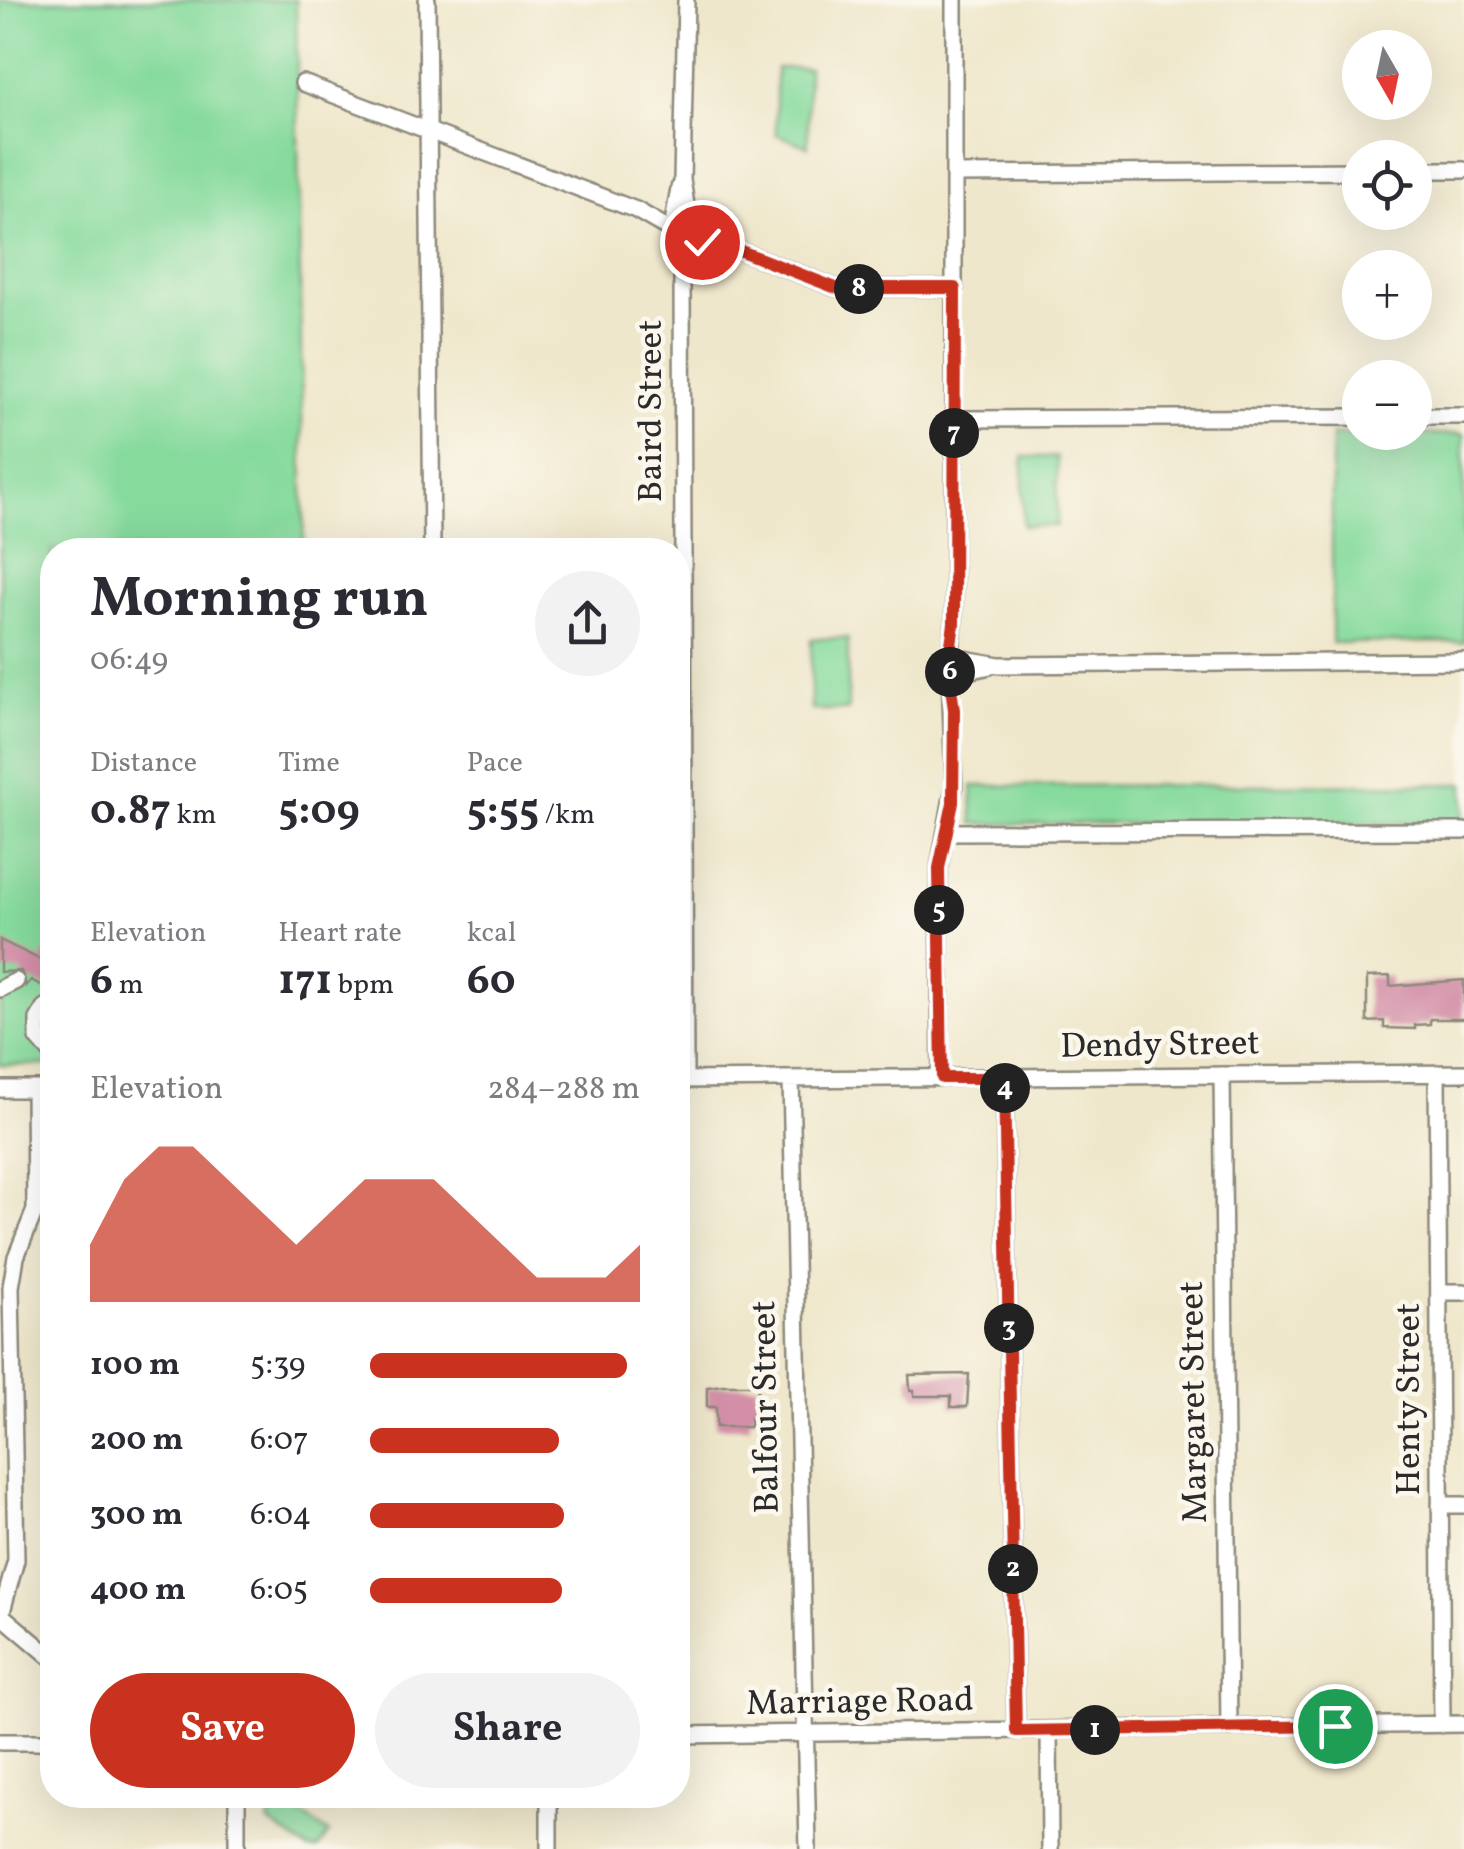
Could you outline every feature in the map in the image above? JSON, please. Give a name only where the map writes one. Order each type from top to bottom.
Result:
[{"type":"street","points":[[427,0],[432,538]]},
{"type":"street","name":"Baird Street","points":[[682,538],[680,227],[686,0]]},
{"type":"street","points":[[942,1078],[939,868],[953,803],[958,665],[954,624],[954,0]]},
{"type":"street","points":[[302,83],[836,288],[955,288]]},
{"type":"street","points":[[1432,170],[1464,170]]},
{"type":"street","points":[[955,174],[1342,171]]},
{"type":"street","points":[[954,419],[1342,416]]},
{"type":"street","points":[[1432,416],[1464,416]]},
{"type":"street","points":[[958,665],[1464,661]]},
{"type":"street","points":[[946,832],[1464,831]]},
{"type":"street","points":[[0,989],[16,980]]},
{"type":"street","points":[[40,1015],[40,1040]]},
{"type":"street","name":"Henty Street","points":[[1436,1073],[1442,1724]]},
{"type":"street","name":"Dendy Street","points":[[690,1080],[1464,1073]]},
{"type":"street","name":"Margaret Street","points":[[1222,1075],[1229,1728]]},
{"type":"street","points":[[1004,1078],[1016,1731]]},
{"type":"street","name":"Balfour Street","points":[[791,1079],[808,1849]]},
{"type":"street","points":[[0,1089],[40,1089]]},
{"type":"street","points":[[34,1089],[35,1210],[16,1257],[6,1308],[16,1560],[0,1615],[40,1648]]},
{"type":"street","points":[[1439,1292],[1464,1292]]},
{"type":"street","points":[[1440,1505],[1464,1504]]},
{"type":"street","name":"Marriage Road","points":[[690,1735],[1464,1724]]},
{"type":"street","points":[[1048,1730],[1050,1849]]},
{"type":"street","points":[[0,1742],[40,1742]]},
{"type":"street","points":[[237,1808],[237,1849]]},
{"type":"street","points":[[548,1808],[549,1849]]},
{"type":"green space","points":[[0,0],[296,0],[304,538],[40,538],[40,1065],[0,1065]]},
{"type":"green space","points":[[776,68],[808,68],[808,147],[776,134]]},
{"type":"green space","points":[[1432,434],[1464,434],[1464,642],[1332,643],[1332,435],[1342,435],[1342,450],[1432,450]]},
{"type":"green space","points":[[1023,457],[1057,457],[1057,526],[1023,526]]},
{"type":"green space","points":[[848,638],[848,710],[811,710],[811,639]]},
{"type":"green space","points":[[1464,784],[1464,823],[973,824],[972,786]]},
{"type":"green space","points":[[277,1808],[292,1808],[329,1833],[318,1849],[308,1849],[268,1822]]},
{"type":"building","points":[[0,940],[40,960],[40,985],[31,980],[26,986],[21,971],[0,972]]},
{"type":"building","points":[[1390,976],[1390,986],[1464,980],[1464,1019],[1430,1019],[1430,1024],[1415,1025],[1415,1029],[1384,1028],[1384,1021],[1367,1022],[1367,977]]},
{"type":"building","points":[[969,1374],[967,1407],[951,1407],[951,1396],[914,1396],[914,1390],[910,1390],[909,1375]]},
{"type":"building","points":[[757,1385],[759,1410],[755,1410],[755,1418],[750,1418],[750,1427],[716,1427],[716,1407],[707,1407],[707,1387]]},
{"type":"route","points":[[702,242],[728,246],[836,288],[955,288],[954,624],[948,664],[954,710],[954,787],[939,868],[942,1078],[1004,1078],[1016,1731],[1335,1726]]}]
